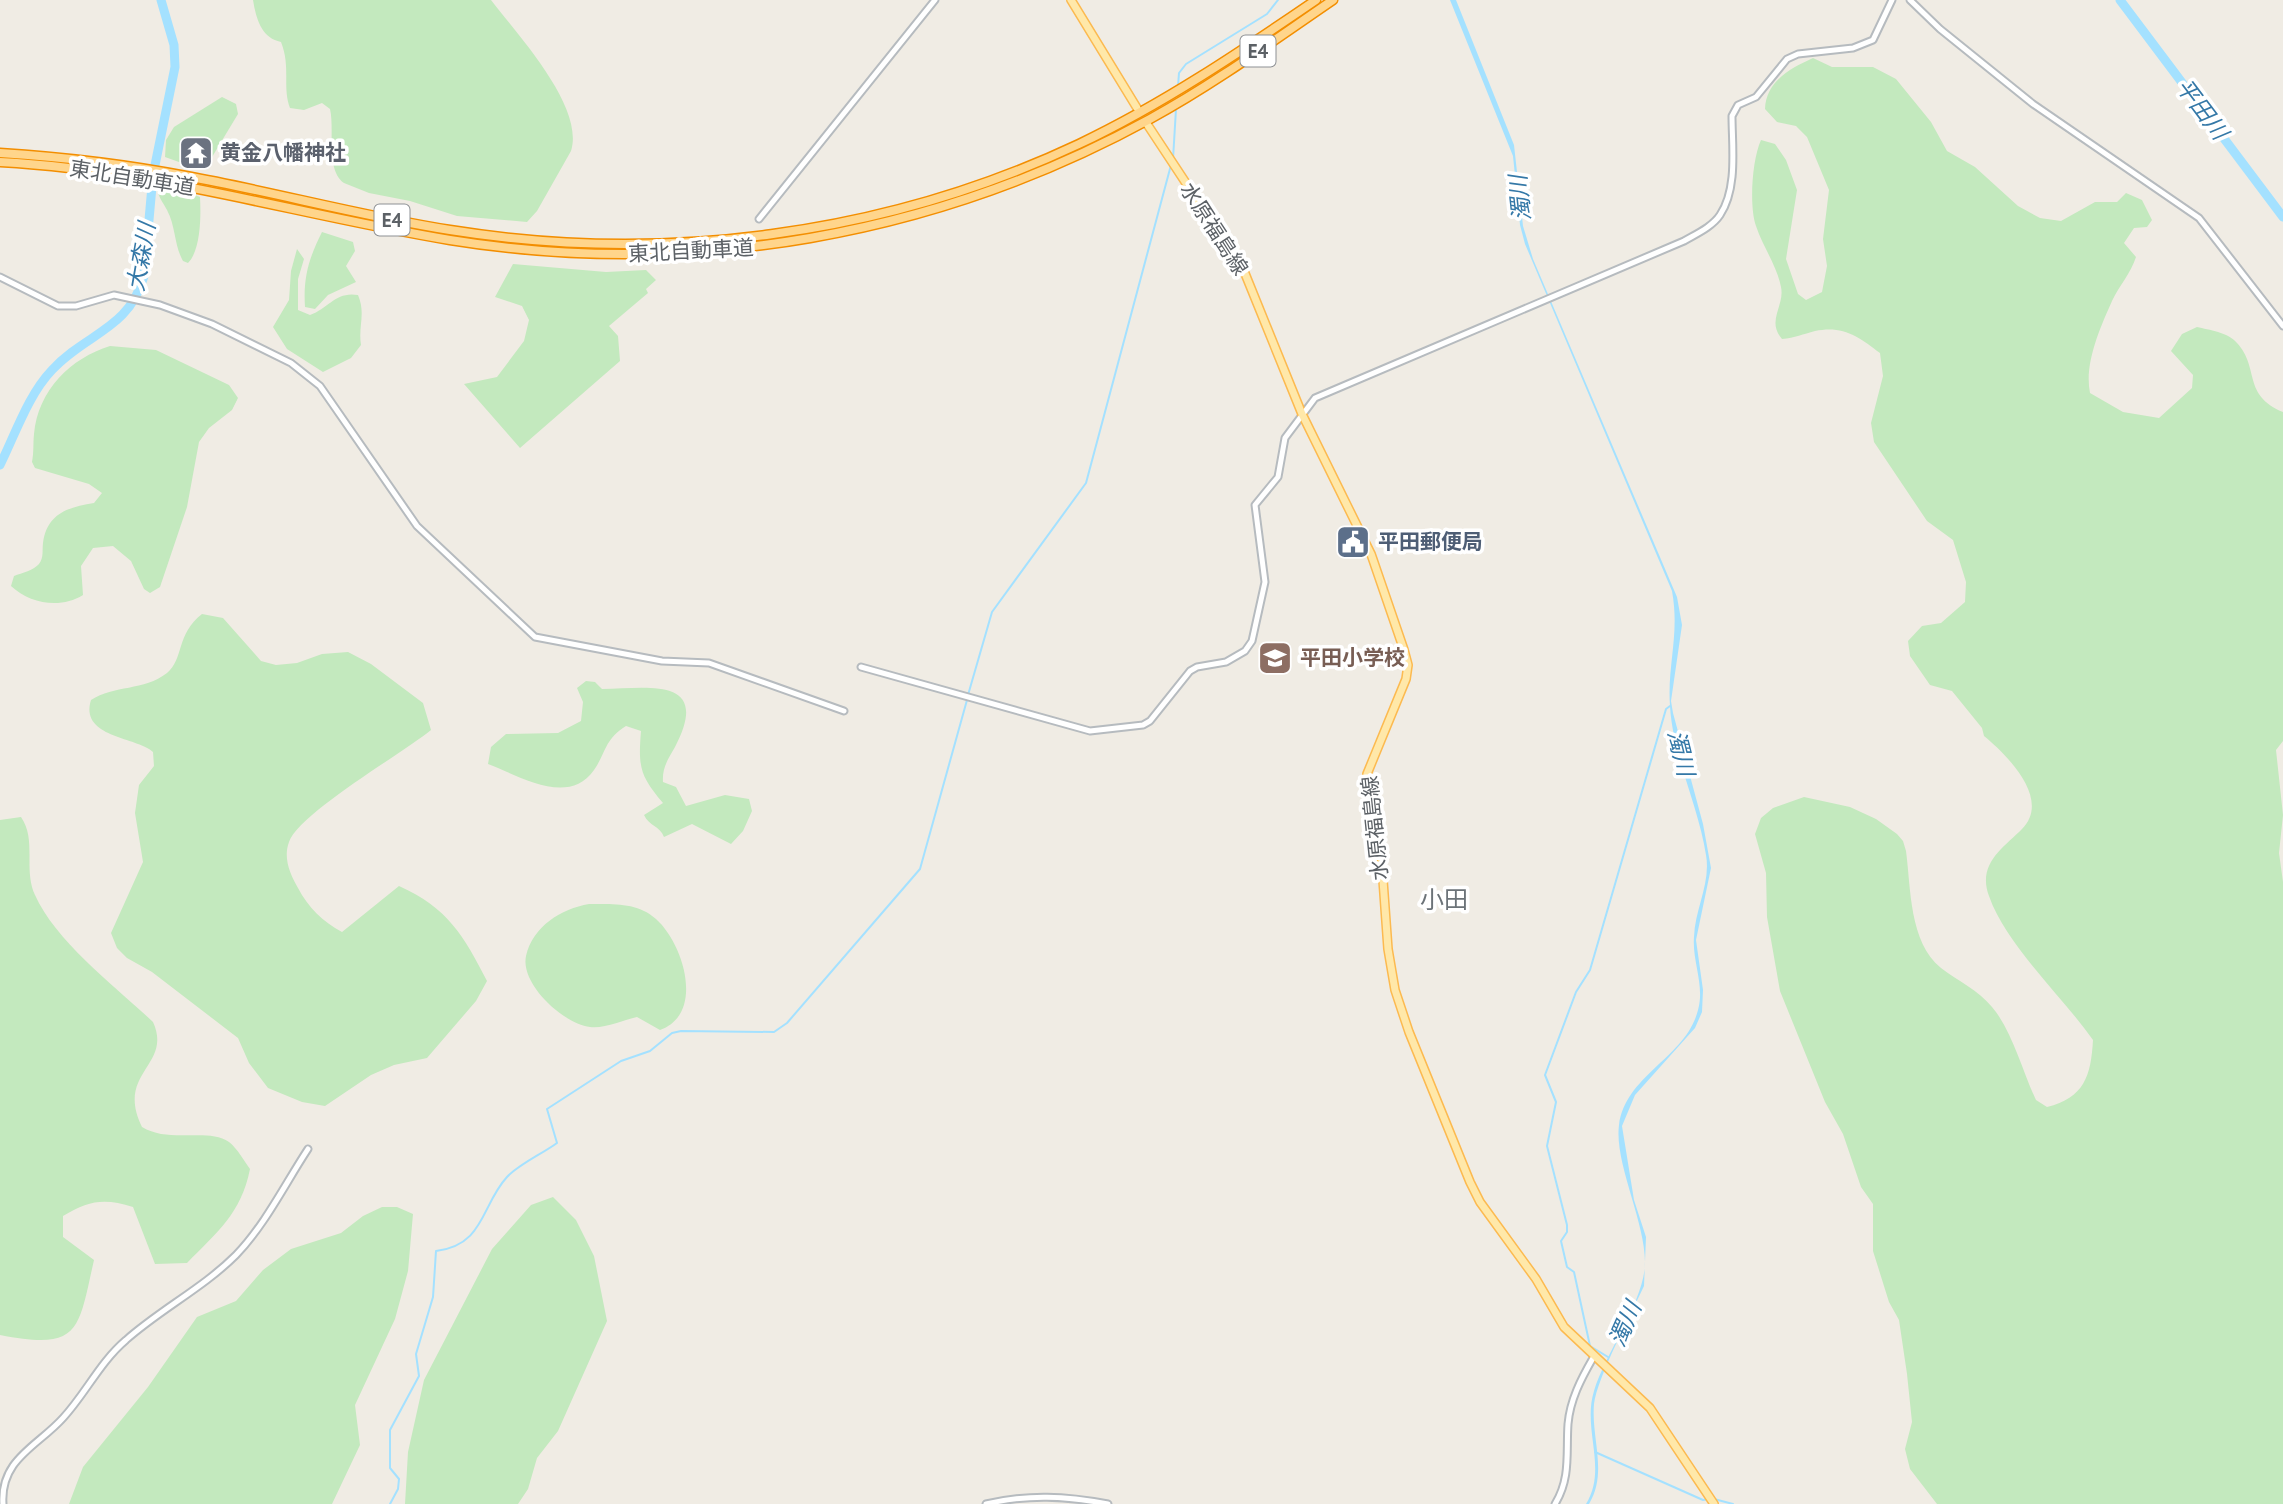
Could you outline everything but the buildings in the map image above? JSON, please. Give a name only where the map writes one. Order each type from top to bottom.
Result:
[{"type":"highway","name":"東北自動車道","points":[[0,153],[144,173],[454,231],[563,243],[625,245],[722,241],[814,228],[901,209],[993,180],[1081,143],[1148,108],[1316,0]]},
{"type":"highway","name":"東北自動車道","points":[[161,176],[454,240],[530,250],[659,254],[722,251],[815,239],[971,199],[1091,150],[1149,121],[1333,0]]},
{"type":"highway","name":"東北自動車道","points":[[0,162],[38,159]]},
{"type":"main road","points":[[1071,0],[1137,108]]},
{"type":"main road","name":"水原福島線","points":[[1149,121],[1171,163],[1241,264],[1302,414],[1371,554],[1408,665],[1404,687],[1374,750],[1367,774],[1380,825],[1384,912],[1395,990],[1409,1032],[1480,1202],[1536,1279],[1563,1327],[1661,1421],[1714,1504]]},
{"type":"street","points":[[759,219],[935,0]]},
{"type":"street","points":[[861,667],[1090,731],[1143,725],[1150,721],[1190,671],[1197,667],[1222,664],[1245,651],[1254,638],[1265,582],[1255,505],[1278,477],[1285,438],[1315,398],[1684,242],[1715,221],[1721,215],[1731,187],[1732,116],[1735,107],[1756,97],[1787,59],[1798,54],[1853,48],[1873,40],[1892,0]]},
{"type":"street","points":[[1910,0],[1940,29],[2032,104],[2193,213],[2283,326]]},
{"type":"street","points":[[0,276],[58,306],[76,306],[114,295],[146,301],[245,340],[291,363],[314,380],[417,526],[530,634],[547,640],[572,642],[662,661],[709,663],[844,711]]},
{"type":"street","points":[[3,1504],[2,1480],[13,1461],[62,1419],[120,1346],[204,1283],[237,1254],[258,1227],[308,1149]]},
{"type":"street","points":[[1555,1504],[1568,1471],[1571,1408],[1579,1382],[1593,1358]]},
{"type":"street","points":[[986,1504],[1025,1496],[1049,1496],[1108,1504]]},
{"type":"green space","points":[[253,0],[491,0],[531,51],[559,93],[573,133],[571,151],[537,211],[527,222],[457,216],[410,201],[369,193],[344,183],[338,177],[333,159],[330,109],[322,103],[304,110],[290,108],[286,60],[281,42],[264,32]]},
{"type":"green space","points":[[1813,58],[1832,67],[1873,67],[1896,79],[1931,122],[1947,151],[1975,167],[2018,206],[2040,218],[2061,221],[2095,202],[2117,202],[2126,193],[2142,200],[2152,220],[2147,227],[2134,228],[2124,243],[2136,257],[2098,334],[2089,370],[2090,393],[2123,412],[2159,418],[2192,388],[2193,375],[2171,351],[2182,334],[2197,327],[2213,330],[2233,339],[2244,352],[2256,389],[2262,398],[2283,412],[2283,741],[2276,750],[2283,815],[2279,853],[2283,882],[2283,1504],[1937,1504],[1910,1469],[1905,1449],[1912,1422],[1907,1374],[1899,1320],[1889,1302],[1873,1251],[1873,1204],[1861,1187],[1843,1134],[1825,1102],[1780,991],[1767,917],[1766,873],[1755,834],[1761,818],[1773,808],[1804,797],[1850,807],[1876,819],[1897,834],[1906,851],[1913,914],[1923,944],[1941,968],[1981,996],[1999,1016],[2036,1100],[2047,1107],[2070,1098],[2077,1091],[2087,1075],[2093,1040],[2021,952],[1997,914],[1986,885],[1986,875],[1994,858],[2030,817],[2032,804],[2029,791],[2014,765],[1984,736],[1982,728],[1952,691],[1930,685],[1910,656],[1908,641],[1922,626],[1941,623],[1965,602],[1966,582],[1953,540],[1927,521],[1874,442],[1871,423],[1883,376],[1880,353],[1858,337],[1842,331],[1815,331],[1782,339],[1776,326],[1782,294],[1754,217],[1754,171],[1761,140],[1775,144],[1786,160],[1797,190],[1786,259],[1798,294],[1806,300],[1822,292],[1827,266],[1823,239],[1829,190],[1807,137],[1796,126],[1777,122],[1765,109],[1766,99],[1775,83],[1788,71]]},
{"type":"green space","points":[[222,97],[236,104],[238,114],[205,167],[190,166],[165,157],[166,140],[174,127]]},
{"type":"green space","points":[[165,187],[200,197],[198,241],[188,263],[183,261],[180,255],[170,216],[158,194],[157,188]]},
{"type":"green space","points":[[322,232],[353,242],[355,251],[346,266],[356,282],[328,295],[315,309],[305,307],[305,286],[310,259]]},
{"type":"green space","points":[[297,249],[304,259],[298,279],[298,310],[310,315],[350,294],[358,295],[360,302],[361,345],[351,358],[323,372],[287,349],[273,327],[289,300],[291,271]]},
{"type":"green space","points":[[513,264],[606,272],[646,270],[656,280],[646,289],[648,293],[609,326],[618,336],[620,361],[520,448],[464,384],[497,377],[524,341],[529,320],[522,306],[495,297]]},
{"type":"green space","points":[[110,346],[156,350],[229,385],[238,398],[232,410],[209,428],[199,442],[187,507],[160,587],[150,593],[144,589],[131,561],[113,546],[93,548],[81,566],[83,595],[56,603],[36,600],[11,586],[14,576],[39,564],[45,533],[54,518],[76,507],[94,503],[102,493],[89,484],[35,468],[32,462],[37,418],[42,403],[59,378],[82,359]]},
{"type":"green space","points":[[202,614],[223,618],[261,661],[276,665],[297,663],[322,654],[348,652],[371,664],[423,703],[431,730],[311,816],[289,842],[288,866],[311,908],[342,932],[399,886],[416,895],[453,925],[487,981],[476,1001],[427,1058],[394,1065],[371,1075],[325,1106],[302,1102],[268,1088],[249,1063],[238,1038],[152,972],[127,958],[117,948],[111,933],[143,862],[135,813],[139,785],[154,766],[153,752],[101,729],[90,713],[91,700],[109,692],[149,683],[167,673],[176,661],[188,630]]},
{"type":"green space","points":[[586,681],[595,682],[602,689],[656,688],[681,697],[686,708],[684,724],[663,772],[663,782],[676,787],[686,806],[725,795],[749,799],[752,811],[743,831],[731,844],[692,824],[664,837],[660,830],[649,822],[644,815],[663,803],[649,785],[642,770],[641,731],[626,726],[610,741],[594,770],[583,781],[571,786],[557,788],[543,785],[488,764],[491,747],[506,734],[558,733],[581,721],[583,702],[577,688]]},
{"type":"green space","points":[[21,817],[28,835],[32,885],[45,912],[57,930],[88,963],[153,1022],[157,1037],[156,1049],[135,1094],[136,1109],[142,1127],[164,1134],[220,1138],[238,1151],[250,1169],[241,1198],[234,1210],[218,1232],[187,1263],[155,1264],[133,1207],[114,1202],[97,1202],[63,1216],[63,1237],[94,1260],[79,1319],[71,1330],[61,1337],[47,1340],[0,1335],[0,820]]},
{"type":"green space","points":[[589,904],[624,905],[641,909],[666,930],[675,945],[685,978],[686,994],[682,1009],[674,1022],[660,1030],[637,1017],[607,1026],[590,1027],[568,1019],[537,990],[526,967],[526,956],[535,936],[559,915]]},
{"type":"green space","points":[[553,1197],[576,1220],[594,1256],[607,1321],[558,1431],[537,1458],[528,1489],[518,1504],[405,1504],[408,1452],[424,1380],[492,1249],[531,1205]]},
{"type":"green space","points":[[382,1207],[397,1207],[413,1214],[408,1271],[395,1319],[355,1405],[360,1445],[332,1504],[69,1504],[83,1467],[148,1387],[197,1317],[236,1301],[263,1270],[291,1249],[341,1233],[363,1216]]},
{"type":"water","name":"濁川","points":[[1450,0],[1456,0],[1514,145],[1523,226],[1533,259],[1677,597],[1682,625],[1671,701],[1703,824],[1711,868],[1696,940],[1703,990],[1702,1012],[1695,1028],[1635,1095],[1622,1126],[1634,1200],[1646,1237],[1645,1263],[1641,1230],[1621,1157],[1619,1125],[1624,1107],[1633,1092],[1682,1041],[1698,1010],[1700,992],[1694,937],[1707,865],[1702,836],[1672,725],[1670,691],[1675,622],[1672,591],[1525,244],[1520,225],[1513,156]]},
{"type":"water","points":[[1645,1265],[1644,1286],[1608,1362],[1594,1404],[1598,1468],[1595,1492],[1589,1504],[1586,1504],[1595,1477],[1591,1420],[1594,1391],[1638,1294]]},
{"type":"waterway","name":"大森川","points":[[0,465],[29,403],[43,380],[65,358],[117,320],[137,294],[144,276],[153,175],[175,67],[174,45],[161,0]]},
{"type":"waterway","points":[[1178,86],[1179,73],[1186,64],[1267,14],[1278,0]]},
{"type":"waterway","name":"平田川","points":[[2120,0],[2283,217]]},
{"type":"waterway","points":[[1173,159],[1176,109]]},
{"type":"waterway","points":[[968,695],[992,612],[1086,483],[1171,165]]},
{"type":"waterway","points":[[390,1504],[398,1489],[399,1479],[390,1468],[390,1430],[419,1376],[416,1354],[433,1297],[436,1251],[464,1241],[480,1222],[507,1177],[557,1143],[547,1109],[621,1061],[650,1051],[672,1033],[774,1032],[787,1023],[920,869],[967,700]]},
{"type":"waterway","points":[[1608,1357],[1590,1346],[1574,1272],[1567,1267],[1561,1241],[1567,1232],[1567,1225],[1547,1146],[1556,1102],[1545,1075],[1576,992],[1590,970],[1666,709],[1670,706]]},
{"type":"waterway","points":[[1595,1452],[1703,1500],[1709,1499]]},
{"type":"waterway","points":[[1714,1499],[1733,1504]]},
{"type":"place","name":"黄金八幡神社","points":[[196,153]]},
{"type":"place","name":"平田郵便局","points":[[1353,542]]},
{"type":"place","name":"平田小学校","points":[[1275,658]]},
{"type":"district","name":"小田","points":[[1444,900]]}]
